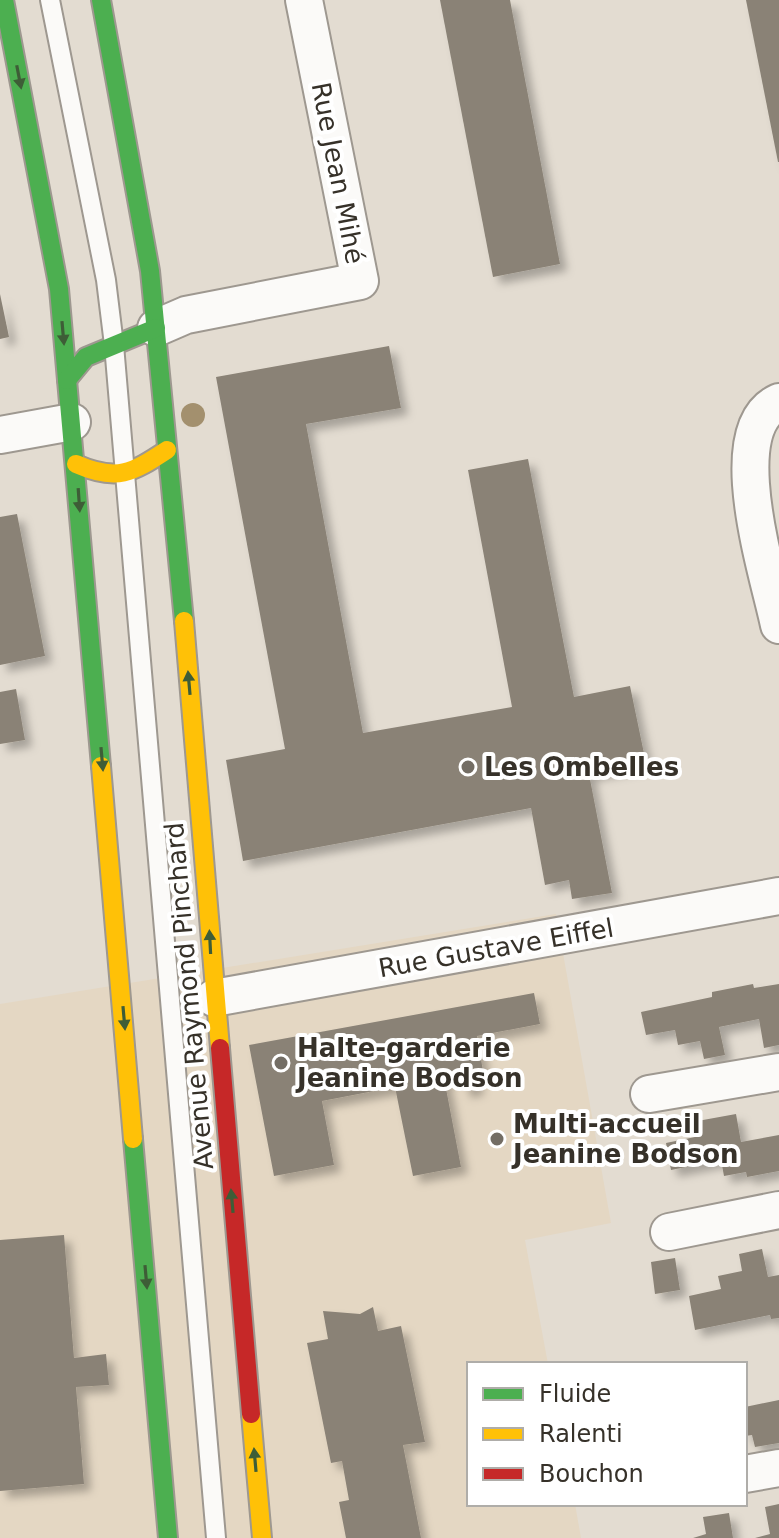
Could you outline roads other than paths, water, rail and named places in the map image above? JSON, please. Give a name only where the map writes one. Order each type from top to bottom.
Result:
[{"type":"street","points":[[4,0],[59,289],[168,1538]]},
{"type":"street","name":"Avenue Raymond Pinchard","points":[[101,0],[133,163],[156,328],[207,882],[214,998],[262,1538]]},
{"type":"street","name":"Rue Jean Mihé","points":[[156,328],[186,315],[360,281],[304,0]]},
{"type":"street","points":[[67,380],[86,357],[156,328]]},
{"type":"street","points":[[779,402],[769,407],[757,425],[751,444],[749,476],[779,625]]},
{"type":"street","points":[[0,435],[72,422]]},
{"type":"street","points":[[76,464],[101,476],[125,476],[167,450]]},
{"type":"street","name":"Rue Gustave Eiffel","points":[[214,998],[779,896]]},
{"type":"street","points":[[649,1094],[779,1072]]},
{"type":"street","points":[[669,1232],[779,1210]]},
{"type":"street","points":[[747,1474],[779,1468]]},
{"type":"lane","name":"Avenue Raymond Pinchard","points":[[50,0],[106,280],[114,345],[216,1538]]},
{"type":"place","name":"Les Ombelles","points":[[468,767]]},
{"type":"place","name":"Halte-garderie Jeanine Bodson","points":[[281,1063]]},
{"type":"place","name":"Multi-accueil Jeanine Bodson","points":[[497,1139]]}]
